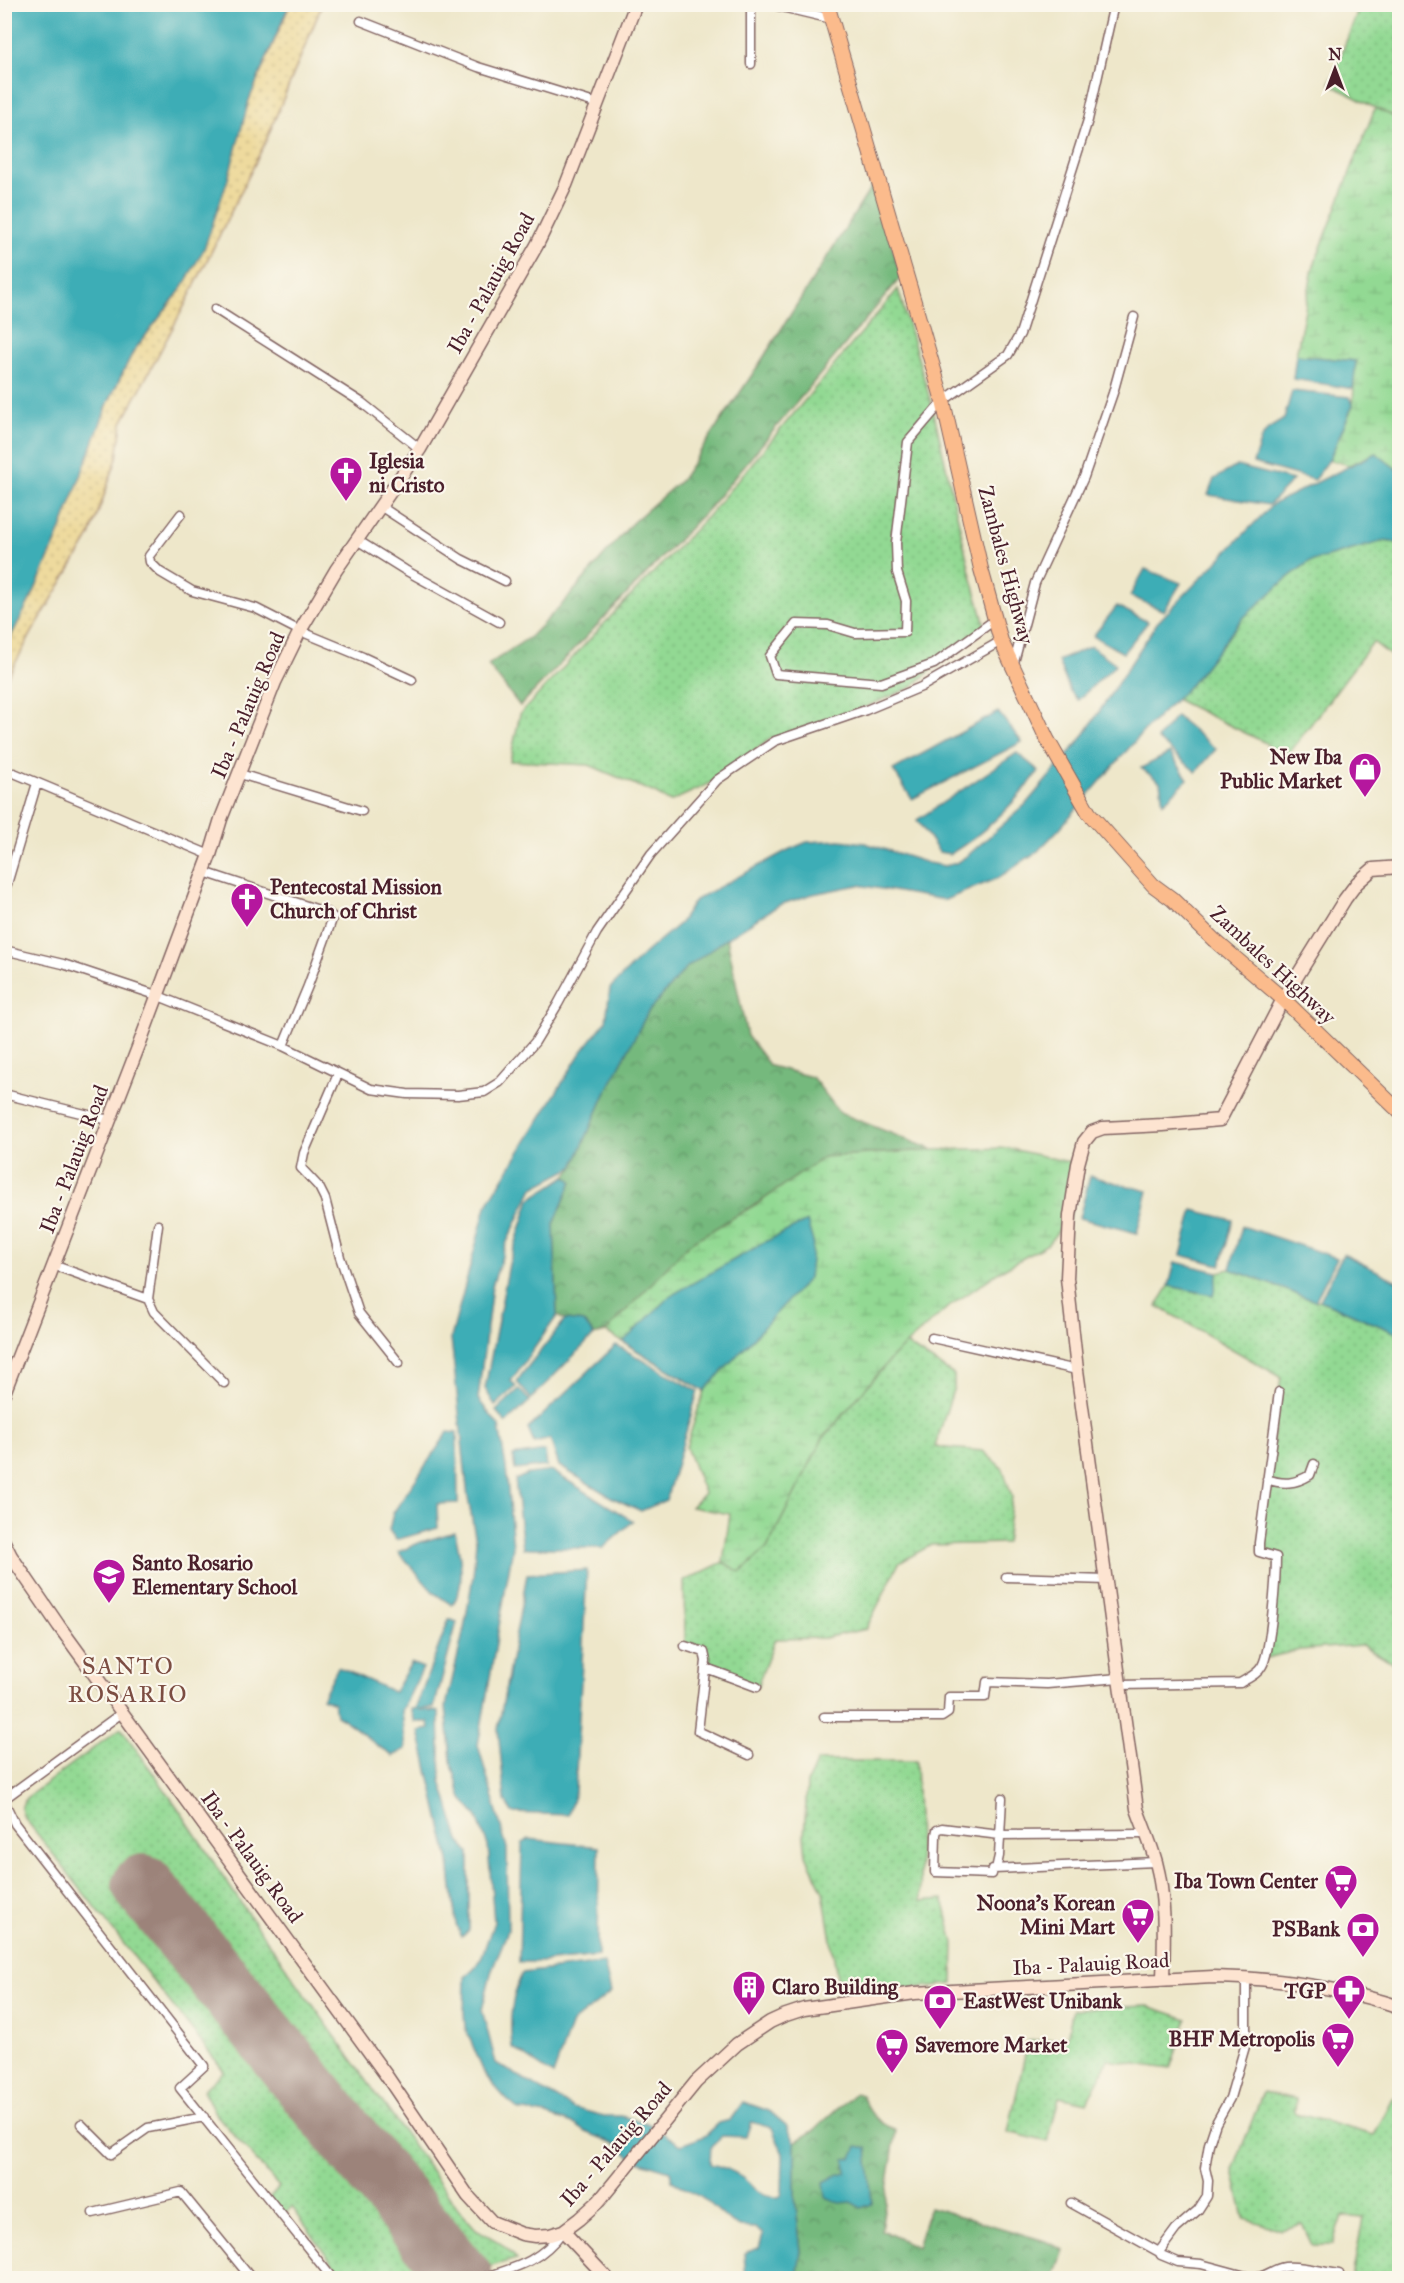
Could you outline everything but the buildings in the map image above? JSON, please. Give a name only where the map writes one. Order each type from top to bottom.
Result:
[{"type":"main road","name":"Iba - Palauig Road","points":[[4,1393],[139,1045],[204,872],[221,819],[275,682],[300,631],[357,540],[420,449],[537,245],[566,185],[636,4]]},
{"type":"main road","name":"Zambales Highway","points":[[827,4],[943,401],[981,569],[1001,641],[1058,759],[1086,808],[1153,885],[1172,899],[1213,939],[1283,999],[1400,1112]]},
{"type":"main road","points":[[1163,1979],[1164,1932],[1156,1862],[1137,1809],[1077,1370],[1067,1278],[1070,1216],[1078,1164],[1084,1142],[1092,1132],[1104,1128],[1220,1120],[1283,999],[1358,883],[1373,869],[1400,867]]},
{"type":"main road","name":"Iba - Palauig Road","points":[[4,1542],[11,1556],[59,1626],[386,2075],[468,2196],[492,2222],[505,2229],[535,2236],[563,2231],[599,2201],[657,2126],[696,2082],[737,2044],[770,2022],[804,2009],[915,1993],[1163,1979],[1246,1978],[1307,1984],[1356,1994],[1400,2007]]},
{"type":"main road","points":[[563,2231],[607,2278]]},
{"type":"street","points":[[751,4],[751,63]]},
{"type":"street","points":[[769,4],[832,19]]},
{"type":"street","points":[[996,619],[934,664],[881,683],[776,674],[770,656],[796,624],[828,625],[855,633],[905,632],[906,601],[897,572],[896,543],[908,442],[943,401],[1008,355],[1020,334],[1088,120],[1114,4]]},
{"type":"street","points":[[360,21],[478,67],[598,104]]},
{"type":"street","points":[[215,309],[361,402],[420,449]]},
{"type":"street","points":[[1013,666],[1035,584],[1084,477],[1113,393],[1134,317]]},
{"type":"street","points":[[380,507],[461,559],[505,581]]},
{"type":"street","points":[[181,514],[149,556],[150,562],[160,573],[192,591],[255,608],[300,631],[412,680]]},
{"type":"street","points":[[357,540],[405,570],[499,621]]},
{"type":"street","points":[[4,950],[63,964],[156,995],[283,1046],[372,1089],[407,1094],[458,1095],[484,1092],[500,1082],[535,1042],[597,932],[651,854],[717,780],[775,741],[866,710],[921,687],[1001,641]]},
{"type":"street","points":[[14,773],[210,855]]},
{"type":"street","points":[[240,774],[362,811]]},
{"type":"street","points":[[7,884],[37,783]]},
{"type":"street","points":[[204,872],[328,913],[333,917],[283,1046]]},
{"type":"street","points":[[338,1074],[304,1153],[301,1168],[319,1187],[325,1199],[340,1257],[359,1313],[399,1363]]},
{"type":"street","points":[[4,1094],[109,1120]]},
{"type":"street","points":[[158,1225],[148,1299],[154,1312],[224,1383]]},
{"type":"street","points":[[53,1265],[148,1299]]},
{"type":"street","points":[[932,1338],[1077,1370]]},
{"type":"street","points":[[824,1717],[942,1717],[948,1713],[949,1697],[985,1697],[987,1682],[1240,1683],[1256,1674],[1266,1658],[1276,1557],[1259,1552],[1279,1392]]},
{"type":"street","points":[[1267,1479],[1280,1484],[1299,1482],[1310,1475],[1314,1464]]},
{"type":"street","points":[[1006,1577],[1107,1580]]},
{"type":"street","points":[[685,1646],[704,1652],[706,1668],[698,1731],[749,1755]]},
{"type":"street","points":[[706,1668],[757,1687]]},
{"type":"street","points":[[123,1712],[4,1800],[15,1824],[204,2066],[180,2088],[332,2278]]},
{"type":"street","points":[[996,1869],[1002,1798]]},
{"type":"street","points":[[1146,1834],[1000,1834],[942,1828],[937,1830],[936,1835],[935,1872],[992,1874],[993,1869],[1156,1862]]},
{"type":"street","points":[[1159,2252],[1172,2234],[1198,2210],[1207,2196],[1208,2181],[1205,2169],[1209,2144],[1216,2123],[1230,2098],[1246,2043],[1246,1978]]},
{"type":"street","points":[[81,2124],[111,2154],[148,2128],[204,2117]]},
{"type":"street","points":[[93,2213],[181,2192],[251,2278]]},
{"type":"street","points":[[1071,2203],[1161,2255],[1178,2262],[1201,2264],[1253,2278],[1261,2278],[1275,2269],[1288,2266],[1339,2274]]},
{"type":"street","points":[[483,2278],[519,2267],[540,2256],[563,2231]]},
{"type":"green space","points":[[1360,5],[1399,5],[1399,119],[1330,84]]},
{"type":"green space","points":[[1375,108],[1399,119],[1399,471],[1376,453],[1349,465],[1329,460],[1353,405],[1355,361],[1296,355],[1313,268]]},
{"type":"green space","points":[[874,183],[901,277],[709,508],[520,706],[488,665],[531,636],[566,600],[632,523],[681,480],[756,369]]},
{"type":"green space","points":[[898,289],[934,413],[970,572],[985,625],[910,688],[858,710],[769,740],[715,781],[670,802],[655,793],[589,765],[510,761],[520,714],[707,517]]},
{"type":"green space","points":[[1384,541],[1399,543],[1399,662],[1373,642],[1284,760],[1264,742],[1175,699],[1191,684],[1242,619],[1285,580],[1309,562]]},
{"type":"green space","points":[[727,938],[747,1036],[770,1066],[812,1077],[840,1113],[933,1150],[824,1157],[760,1202],[691,1243],[606,1332],[594,1335],[584,1322],[565,1320],[557,1316],[554,1224],[572,1181],[566,1176],[573,1167],[604,1096],[648,1012],[686,968]]},
{"type":"green space","points":[[1007,1148],[1078,1164],[1070,1216],[1048,1244],[1002,1270],[946,1309],[893,1356],[823,1438],[767,1548],[740,1572],[723,1562],[730,1514],[691,1507],[704,1493],[686,1447],[704,1391],[606,1332],[690,1243],[760,1202],[824,1157]]},
{"type":"green space","points":[[1230,1269],[1315,1301],[1320,1300],[1399,1334],[1399,1663],[1392,1663],[1362,1645],[1300,1650],[1266,1658],[1276,1557],[1259,1552],[1281,1377],[1157,1306],[1169,1286],[1213,1295],[1218,1272]]},
{"type":"green space","points":[[906,1344],[954,1375],[954,1387],[935,1447],[983,1451],[1003,1469],[1012,1497],[1006,1543],[931,1545],[899,1563],[866,1629],[824,1638],[775,1639],[757,1687],[706,1668],[704,1652],[685,1646],[684,1581],[723,1562],[741,1572],[767,1548],[823,1438],[893,1356]]},
{"type":"green space","points":[[121,1728],[178,1808],[250,1917],[460,2211],[476,2229],[499,2242],[517,2259],[477,2270],[156,1875],[129,1896],[438,2277],[343,2278],[292,2207],[283,2215],[269,2198],[279,2187],[215,2113],[203,2090],[224,2071],[23,1816],[21,1808],[26,1798]]},
{"type":"green space","points":[[817,1761],[916,1761],[921,1901],[943,1899],[954,1943],[953,1984],[840,1995],[823,1892],[806,1855],[804,1837],[807,1783]]},
{"type":"green space","points":[[1148,2006],[1187,2019],[1170,2069],[1108,2060],[1087,2103],[1059,2097],[1048,2142],[1008,2132],[1028,2041],[1067,2038],[1073,2009]]},
{"type":"green space","points":[[1263,2092],[1296,2099],[1295,2113],[1374,2135],[1393,2098],[1399,2096],[1399,2278],[1352,2278],[1363,2218],[1342,2216],[1332,2245],[1312,2245],[1302,2224],[1281,2230],[1244,2218],[1233,2170]]},
{"type":"green space","points":[[855,2093],[862,2095],[874,2116],[896,2130],[881,2230],[917,2247],[930,2207],[1045,2241],[1064,2250],[1054,2278],[797,2278],[801,2251],[795,2198],[795,2142],[813,2131]]},
{"type":"sand","points":[[290,5],[322,5],[265,143],[188,299],[122,423],[117,458],[90,536],[5,682],[5,648],[34,592],[59,534],[108,403],[133,352],[182,288],[249,100]]},
{"type":"water","points":[[5,4],[289,5],[249,100],[228,179],[204,249],[182,288],[133,352],[108,403],[59,534],[34,592],[5,648]]},
{"type":"water","points":[[1296,355],[1356,361],[1353,389],[1293,379]]},
{"type":"water","points":[[1292,391],[1350,397],[1353,405],[1329,460],[1314,480],[1253,463],[1261,439],[1268,429],[1284,419]]},
{"type":"water","points":[[1376,453],[1399,471],[1399,543],[1384,541],[1309,562],[1285,580],[1242,619],[1191,684],[1142,733],[1038,851],[998,878],[945,900],[858,885],[813,894],[779,905],[727,938],[686,968],[648,1012],[604,1096],[573,1167],[533,1188],[507,1242],[492,1286],[478,1399],[499,1426],[506,1467],[513,1547],[478,1745],[507,1848],[508,1930],[491,1973],[482,2010],[496,2063],[573,2108],[647,2123],[681,2145],[705,2136],[719,2123],[730,2120],[743,2102],[769,2111],[786,2125],[795,2142],[795,2198],[801,2251],[797,2278],[746,2278],[744,2253],[759,2248],[763,2234],[755,2228],[740,2227],[730,2222],[707,2201],[672,2181],[670,2171],[632,2159],[616,2144],[586,2132],[576,2125],[546,2115],[519,2110],[485,2075],[465,2027],[465,1977],[474,1969],[482,1956],[494,1922],[488,1846],[476,1815],[462,1799],[451,1761],[446,1706],[464,1629],[476,1541],[468,1498],[451,1338],[486,1206],[580,1054],[606,1021],[610,988],[646,952],[680,923],[695,900],[807,842],[840,840],[865,843],[928,863],[945,866],[956,863],[967,856],[1025,805],[1082,738],[1157,623],[1273,504]],"holes":[[[751,2122],[772,2128],[783,2154],[782,2194],[779,2197],[766,2196],[738,2175],[723,2167],[710,2164],[711,2146],[722,2136],[746,2137]]]},
{"type":"water","points":[[1237,466],[1293,480],[1269,505],[1208,495],[1214,479]]},
{"type":"water","points":[[1145,569],[1181,583],[1164,611],[1130,596]]},
{"type":"water","points":[[1117,606],[1148,622],[1123,653],[1093,636]]},
{"type":"water","points":[[1091,646],[1116,664],[1078,700],[1070,691],[1058,661]]},
{"type":"water","points":[[998,712],[1022,742],[912,799],[893,770]]},
{"type":"water","points":[[1176,716],[1216,749],[1196,772],[1157,739]]},
{"type":"water","points":[[1017,753],[1039,771],[1030,783],[999,817],[975,837],[950,854],[939,852],[917,820]]},
{"type":"water","points":[[1170,753],[1188,779],[1163,803],[1160,782],[1141,768]]},
{"type":"water","points":[[566,1176],[572,1181],[554,1224],[557,1316],[511,1381],[516,1387],[495,1406],[485,1388],[509,1264],[530,1199]]},
{"type":"water","points":[[1090,1176],[1148,1191],[1137,1233],[1079,1218]]},
{"type":"water","points":[[1193,1210],[1233,1220],[1221,1265],[1181,1255]]},
{"type":"water","points":[[807,1221],[813,1242],[809,1278],[704,1391],[623,1342],[670,1296]]},
{"type":"water","points":[[1242,1226],[1337,1258],[1315,1301],[1230,1269]]},
{"type":"water","points":[[1343,1254],[1399,1282],[1399,1334],[1320,1300]]},
{"type":"water","points":[[1175,1262],[1218,1272],[1213,1295],[1169,1286]]},
{"type":"water","points":[[565,1320],[584,1322],[594,1335],[531,1399],[517,1382]]},
{"type":"water","points":[[616,1345],[698,1391],[666,1500],[641,1511],[611,1497],[559,1466],[550,1439],[534,1443],[528,1429]]},
{"type":"water","points":[[519,1389],[530,1401],[506,1423],[496,1411]]},
{"type":"water","points":[[448,1432],[457,1433],[458,1503],[437,1504],[438,1528],[396,1540],[389,1530],[393,1513]]},
{"type":"water","points":[[545,1451],[547,1466],[515,1470],[513,1456]]},
{"type":"water","points":[[552,1471],[633,1521],[603,1548],[523,1548],[515,1480],[528,1474]]},
{"type":"water","points":[[455,1532],[461,1579],[460,1589],[452,1605],[434,1593],[398,1552],[421,1542]]},
{"type":"water","points":[[587,1570],[575,1792],[568,1815],[512,1813],[505,1801],[498,1729],[527,1574]]},
{"type":"water","points":[[449,1619],[457,1622],[434,1708],[417,1709],[439,1712],[441,1781],[459,1840],[469,1853],[469,1930],[462,1937],[456,1924],[449,1861],[419,1731],[430,1729],[429,1722],[415,1722],[411,1709],[415,1709]]},
{"type":"water","points":[[411,1663],[423,1668],[402,1711],[406,1749],[393,1756],[336,1715],[334,1703],[322,1698],[338,1667],[394,1692]]},
{"type":"water","points":[[529,1839],[599,1847],[598,1956],[519,1962],[522,1844]]},
{"type":"water","points":[[604,1963],[611,1992],[572,2023],[553,2075],[512,2047],[512,2009],[522,1973]]},
{"type":"water","points":[[857,2146],[867,2148],[872,2204],[861,2208],[851,2202],[840,2203],[826,2197],[824,2182],[846,2172],[845,2159],[852,2158]]},
{"type":"runway","points":[[143,1885],[462,2278]]},
{"type":"place","name":"Iglesia ni Cristo","points":[[346,502]]},
{"type":"place","name":"New Iba Public Market","points":[[1365,798]]},
{"type":"place","name":"Pentecostal Mission Church of Christ","points":[[247,928]]},
{"type":"place","name":"Santo Rosario Elementary School","points":[[109,1604]]},
{"type":"place","name":"Iba Town Center","points":[[1341,1910]]},
{"type":"place","name":"Noona's Korean Mini Mart","points":[[1138,1944]]},
{"type":"place","name":"PSBank","points":[[1363,1958]]},
{"type":"place","name":"Claro Building","points":[[749,2016]]},
{"type":"place","name":"TGP","points":[[1349,2020]]},
{"type":"place","name":"EastWest Unibank","points":[[940,2030]]},
{"type":"place","name":"BHF Metropolis","points":[[1338,2068]]},
{"type":"place","name":"Savemore Market","points":[[892,2074]]},
{"type":"district","name":"SANTO ROSARIO","points":[[128,1680]]}]
